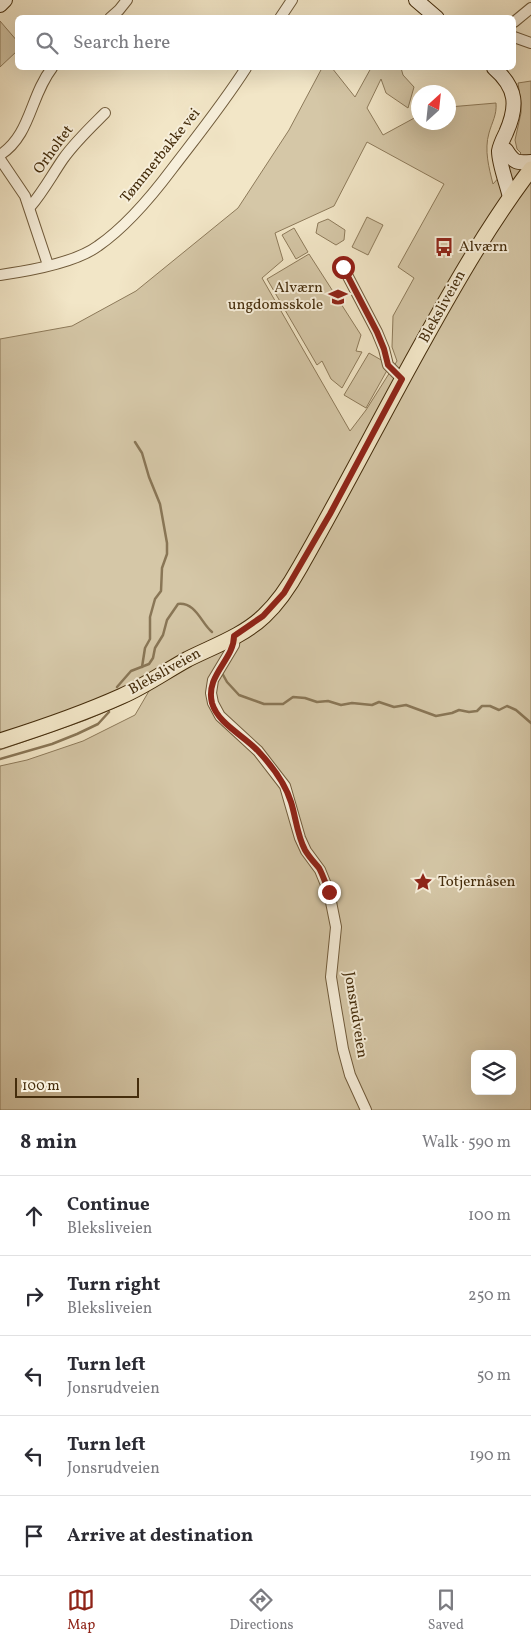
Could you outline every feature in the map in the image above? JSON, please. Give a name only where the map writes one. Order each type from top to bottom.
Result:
[{"type":"main road","points":[[0,5],[5,0]]},
{"type":"main road","points":[[418,1],[434,15]]},
{"type":"main road","points":[[496,70],[503,76],[512,92],[514,108],[499,152],[514,191]]},
{"type":"main road","points":[[506,132],[507,158],[514,191]]},
{"type":"main road","points":[[506,150],[517,163],[531,162]]},
{"type":"main road","name":"Bleksliveien","points":[[0,741],[122,696],[234,636],[263,616],[284,593],[330,514],[402,379],[475,251],[514,191],[531,169]]},
{"type":"street","points":[[113,15],[127,0]]},
{"type":"street","points":[[282,15],[292,0]]},
{"type":"street","points":[[516,20],[531,8]]},
{"type":"street","points":[[516,38],[531,43]]},
{"type":"street","points":[[0,157],[17,141],[40,87],[51,70]]},
{"type":"street","name":"Tømmerbakke vei","points":[[0,275],[69,260],[98,247],[123,225],[156,191],[192,146],[245,70]]},
{"type":"street","name":"Orholtet","points":[[30,208],[81,137],[105,113]]},
{"type":"street","name":"Orholtet","points":[[0,157],[25,196],[48,265]]},
{"type":"street","points":[[343,267],[377,332],[388,365],[402,379]]},
{"type":"street","name":"Jonsrudveien","points":[[234,636],[234,645],[213,680],[212,703],[220,716],[258,751],[285,786],[300,838],[306,851],[320,870],[329,892],[336,927],[331,977],[337,1016],[350,1075],[366,1110]]},
{"type":"shaded area","points":[[0,21],[15,38],[15,53],[0,67]]},
{"type":"shaded area","points":[[321,70],[334,70],[355,97],[370,70],[402,70],[403,75],[412,85],[408,108],[386,93],[381,79],[367,108],[383,135],[411,120],[411,130],[456,130],[456,106],[496,103],[487,146],[493,184],[521,153],[517,149],[515,140],[521,113],[518,83],[531,81],[531,1110],[0,1110],[0,766],[27,760],[83,741],[135,715],[149,691],[86,720],[0,750],[0,339],[72,326],[136,291],[238,208],[289,130]],"holes":[[[367,142],[444,184],[398,267],[414,278],[393,316],[392,347],[397,361],[366,410],[350,431],[262,278],[283,260],[275,233],[334,206]]]},
{"type":"shaded area","points":[[367,217],[383,225],[368,255],[352,247]]},
{"type":"shaded area","points":[[328,219],[345,230],[344,240],[336,245],[316,233],[318,223]]},
{"type":"shaded area","points":[[294,228],[308,252],[296,259],[282,235]]},
{"type":"shaded area","points":[[309,254],[361,335],[356,351],[362,352],[342,388],[331,379],[322,361],[317,365],[267,279]]},
{"type":"shaded area","points":[[369,353],[390,365],[366,408],[344,395]]},
{"type":"waterway","points":[[135,442],[142,453],[160,504],[167,543],[167,554],[162,568],[161,591],[155,599],[150,617],[150,639],[145,648],[142,667]]},
{"type":"waterway","points":[[117,687],[131,671],[149,664],[153,658],[155,648],[163,635],[167,620],[178,604],[184,604],[194,610],[212,632]]},
{"type":"waterway","points":[[222,673],[227,682],[239,695],[264,704],[283,704],[293,697],[317,702],[328,701],[341,705],[352,703],[372,705],[379,702],[394,707],[406,705],[436,716],[459,710],[477,711],[482,706],[490,706],[499,710],[507,706],[516,710],[531,723]]},
{"type":"waterway","points":[[0,759],[52,744],[77,734],[98,724],[109,712]]},
{"type":"place","name":"Alværn","points":[[444,247]]},
{"type":"place","name":"Alværn ungdomsskole","points":[[338,297]]},
{"type":"place","name":"Totjernåsen","points":[[423,882]]},
{"type":"route","points":[[329,892],[320,870],[306,851],[300,838],[285,786],[258,751],[220,716],[212,703],[212,693],[213,680],[234,645],[234,636],[263,616],[278,601],[293,580],[402,379],[388,365],[384,349],[366,308],[343,267]]}]
